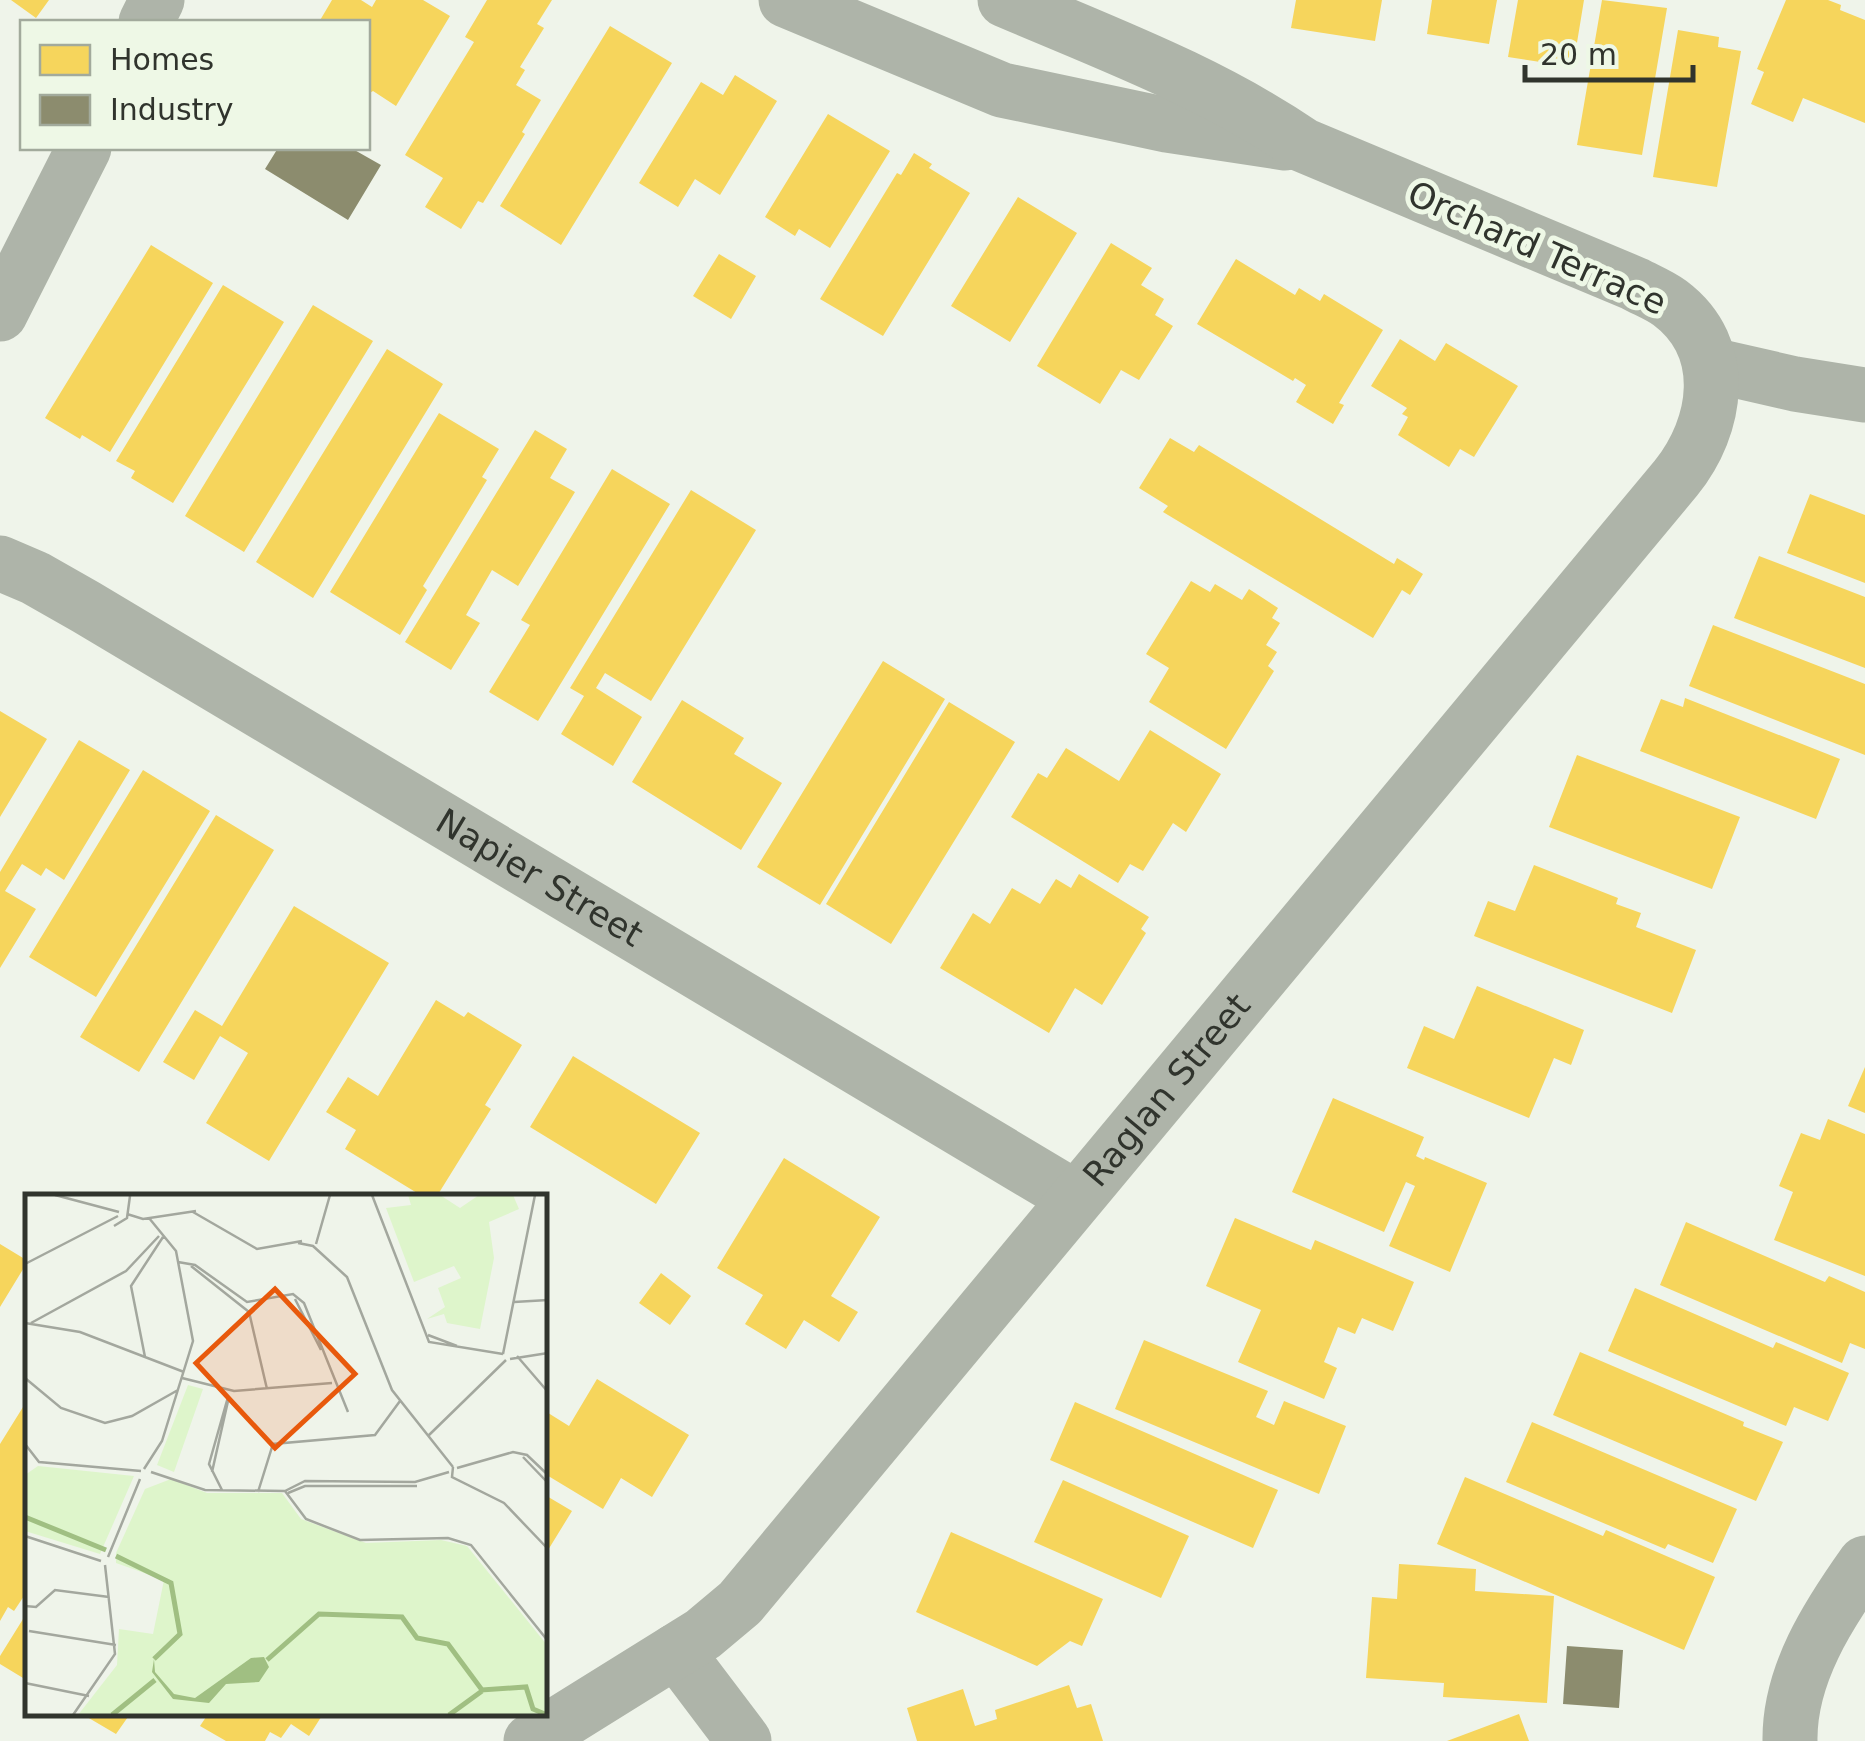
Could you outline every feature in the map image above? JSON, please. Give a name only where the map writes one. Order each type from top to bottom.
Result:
[{"type":"street","name":"Orchard Terrace","points":[[786,0],[984,84],[1022,95],[1187,128],[1303,145]]},
{"type":"street","name":"Orchard Terrace","points":[[1005,0],[1220,93],[1303,145],[1635,284],[1670,303],[1695,328],[1712,365]]},
{"type":"street","points":[[0,314],[83,150]]},
{"type":"street","points":[[1712,365],[1795,384],[1865,394]]},
{"type":"street","name":"Raglan Street","points":[[532,1741],[676,1651],[740,1604],[1693,457],[1711,412],[1712,365]]},
{"type":"street","name":"Napier Street","points":[[0,563],[36,578],[86,607],[1076,1198]]},
{"type":"street","points":[[1790,1741],[1792,1712],[1812,1649],[1836,1604],[1865,1563]]},
{"type":"street","points":[[676,1651],[744,1741]]},
{"type":"building: Homes","points":[[11,0],[49,0],[36,18]]},
{"type":"building: Homes","points":[[332,0],[361,0],[372,7],[376,0],[423,0],[450,16],[396,106],[370,93],[370,20],[320,20]]},
{"type":"building: Homes","points":[[487,0],[552,0],[537,24],[544,28],[520,67],[525,70],[516,85],[541,100],[483,203],[478,201],[461,229],[425,207],[443,178],[405,155],[474,42],[465,37]]},
{"type":"building: Homes","points":[[1296,0],[1382,0],[1375,41],[1291,28]]},
{"type":"building: Homes","points":[[1432,0],[1497,0],[1489,44],[1427,34]]},
{"type":"building: Homes","points":[[1518,0],[1584,0],[1573,67],[1508,57]]},
{"type":"building: Homes","points":[[1602,0],[1667,8],[1642,155],[1577,145]]},
{"type":"building: Homes","points":[[1786,0],[1828,0],[1841,5],[1840,10],[1865,20],[1865,123],[1803,98],[1793,122],[1751,104],[1764,72],[1757,69]]},
{"type":"building: Homes","points":[[610,26],[672,63],[561,245],[500,206]]},
{"type":"building: Homes","points":[[1678,30],[1719,37],[1718,47],[1741,51],[1717,187],[1653,177]]},
{"type":"building: Homes","points":[[735,75],[777,101],[720,195],[695,179],[678,207],[639,183],[701,82],[723,95]]},
{"type":"building: Homes","points":[[828,114],[890,151],[830,248],[799,229],[795,236],[765,217]]},
{"type":"building: Homes","points":[[914,153],[932,164],[929,168],[970,193],[883,336],[820,299],[897,173],[901,175]]},
{"type":"building: Homes","points":[[1018,197],[1077,233],[1010,342],[951,306]]},
{"type":"building: Homes","points":[[1111,243],[1152,268],[1141,285],[1164,299],[1155,315],[1173,326],[1139,380],[1121,370],[1100,404],[1037,366]]},
{"type":"building: Homes","points":[[151,245],[213,283],[110,452],[45,418]]},
{"type":"building: Homes","points":[[719,254],[756,276],[731,319],[693,296]]},
{"type":"building: Homes","points":[[1236,259],[1295,295],[1299,288],[1320,301],[1324,294],[1383,330],[1339,403],[1344,405],[1333,424],[1296,402],[1306,385],[1197,324]]},
{"type":"building: Homes","points":[[223,285],[284,322],[173,503],[131,478],[135,471],[116,461]]},
{"type":"building: Homes","points":[[313,305],[373,341],[244,552],[185,516]]},
{"type":"building: Homes","points":[[1400,339],[1435,361],[1446,343],[1518,386],[1474,457],[1460,449],[1449,467],[1398,435],[1408,417],[1402,414],[1407,408],[1371,386]]},
{"type":"building: Homes","points":[[387,349],[443,384],[313,598],[256,562]]},
{"type":"building: Homes","points":[[439,413],[499,449],[482,477],[487,480],[423,586],[427,590],[400,635],[330,592]]},
{"type":"building: Homes","points":[[535,430],[567,449],[550,478],[575,492],[518,586],[492,570],[466,615],[480,623],[451,670],[405,642]]},
{"type":"building: Homes","points":[[1170,438],[1194,452],[1199,445],[1394,564],[1397,558],[1423,574],[1410,595],[1402,590],[1373,638],[1163,512],[1168,506],[1139,488]]},
{"type":"building: Homes","points":[[612,469],[670,504],[538,721],[489,692],[530,625],[521,620]]},
{"type":"building: Homes","points":[[691,490],[756,530],[651,701],[605,673],[596,688],[642,717],[613,766],[561,734],[584,696],[570,688]]},
{"type":"building: Homes","points":[[1810,494],[1865,515],[1865,583],[1787,553]]},
{"type":"building: Homes","points":[[1759,556],[1865,597],[1865,668],[1734,618]]},
{"type":"building: Homes","points":[[1191,581],[1210,592],[1215,584],[1242,600],[1249,589],[1278,608],[1272,618],[1280,623],[1266,645],[1277,652],[1268,666],[1274,671],[1226,749],[1149,702],[1169,668],[1146,654]]},
{"type":"building: Homes","points":[[1713,625],[1865,684],[1865,755],[1689,686]]},
{"type":"building: Homes","points":[[883,661],[945,699],[820,905],[757,867]]},
{"type":"building: Homes","points":[[1685,698],[1840,759],[1816,819],[1640,751],[1661,699],[1683,707]]},
{"type":"building: Homes","points":[[682,700],[744,738],[734,754],[782,783],[741,850],[632,782]]},
{"type":"building: Homes","points":[[949,702],[1015,742],[891,944],[826,904]]},
{"type":"building: Homes","points":[[0,711],[47,739],[0,817]]},
{"type":"building: Homes","points":[[1150,730],[1221,774],[1186,832],[1173,823],[1143,871],[1130,864],[1118,883],[1011,817],[1038,773],[1047,778],[1066,748],[1119,781]]},
{"type":"building: Homes","points":[[79,740],[130,770],[64,880],[46,868],[41,876],[22,864],[5,891],[36,909],[0,968],[0,872]]},
{"type":"building: Homes","points":[[1577,755],[1740,817],[1712,889],[1549,827]]},
{"type":"building: Homes","points":[[143,770],[210,811],[96,997],[29,957]]},
{"type":"building: Homes","points":[[216,815],[274,850],[139,1072],[80,1037]]},
{"type":"building: Homes","points":[[1534,865],[1618,898],[1616,904],[1641,913],[1636,927],[1696,950],[1672,1013],[1474,936],[1488,901],[1515,911]]},
{"type":"building: Homes","points":[[1079,874],[1149,917],[1141,929],[1146,933],[1102,1005],[1075,988],[1049,1033],[940,968],[973,913],[990,924],[1012,888],[1040,904],[1056,879],[1071,888]]},
{"type":"building: Homes","points":[[294,906],[389,963],[269,1161],[206,1123],[248,1053],[220,1036],[194,1080],[163,1062],[195,1010],[222,1026]]},
{"type":"building: Homes","points":[[1477,986],[1584,1030],[1571,1065],[1554,1058],[1529,1118],[1407,1068],[1424,1026],[1454,1039]]},
{"type":"building: Homes","points":[[436,1000],[464,1017],[468,1012],[522,1045],[485,1105],[491,1109],[438,1194],[419,1194],[345,1149],[356,1130],[326,1112],[348,1077],[378,1096]]},
{"type":"building: Homes","points":[[573,1056],[700,1133],[656,1204],[530,1127]]},
{"type":"building: Homes","points":[[1865,1067],[1865,1113],[1848,1106]]},
{"type":"building: Homes","points":[[1333,1098],[1424,1137],[1416,1156],[1487,1183],[1450,1272],[1389,1246],[1415,1186],[1406,1182],[1384,1232],[1292,1192]]},
{"type":"building: Homes","points":[[1828,1119],[1865,1134],[1865,1276],[1774,1240],[1793,1192],[1779,1186],[1801,1133],[1820,1140]]},
{"type":"building: Homes","points":[[784,1158],[880,1217],[831,1296],[858,1312],[839,1342],[804,1320],[786,1349],[745,1324],[763,1295],[717,1268]]},
{"type":"building: Homes","points":[[1235,1218],[1311,1250],[1315,1240],[1414,1282],[1393,1331],[1362,1318],[1355,1334],[1338,1327],[1324,1362],[1337,1368],[1324,1399],[1238,1362],[1261,1310],[1206,1286]]},
{"type":"building: Homes","points":[[1686,1222],[1825,1282],[1829,1276],[1865,1292],[1865,1349],[1850,1343],[1842,1363],[1660,1285]]},
{"type":"building: Homes","points":[[0,1244],[25,1259],[25,1266],[0,1307]]},
{"type":"building: Homes","points":[[661,1273],[691,1296],[670,1325],[639,1303]]},
{"type":"building: Homes","points":[[1635,1288],[1773,1348],[1776,1342],[1849,1373],[1828,1421],[1794,1407],[1786,1426],[1608,1351]]},
{"type":"building: Homes","points":[[1144,1340],[1268,1391],[1256,1417],[1274,1425],[1284,1401],[1346,1426],[1319,1494],[1115,1409]]},
{"type":"building: Homes","points":[[1580,1352],[1783,1442],[1756,1501],[1553,1415]]},
{"type":"building: Homes","points":[[597,1379],[689,1435],[652,1497],[621,1478],[603,1509],[548,1476],[548,1413],[569,1426]]},
{"type":"building: Homes","points":[[1075,1402],[1278,1490],[1253,1548],[1050,1460]]},
{"type":"building: Homes","points":[[25,1404],[25,1594],[14,1611],[8,1607],[0,1621],[0,1444]]},
{"type":"building: Homes","points":[[1532,1422],[1737,1509],[1713,1563],[1668,1544],[1665,1549],[1506,1482]]},
{"type":"building: Homes","points":[[1465,1477],[1603,1536],[1606,1530],[1715,1577],[1684,1650],[1437,1544]]},
{"type":"building: Homes","points":[[1063,1480],[1189,1536],[1161,1598],[1034,1542]]},
{"type":"building: Homes","points":[[548,1497],[572,1511],[548,1550]]},
{"type":"building: Homes","points":[[951,1532],[1103,1599],[1082,1646],[1070,1641],[1037,1666],[916,1612]]},
{"type":"building: Homes","points":[[1399,1564],[1476,1569],[1475,1591],[1554,1596],[1547,1703],[1443,1697],[1444,1683],[1366,1678],[1372,1597],[1397,1599]]},
{"type":"building: Homes","points":[[25,1616],[25,1679],[0,1664],[0,1656]]},
{"type":"building: Homes","points":[[1069,1685],[1077,1708],[1091,1704],[1103,1741],[917,1741],[907,1708],[963,1689],[975,1726],[997,1719],[995,1710]]},
{"type":"building: Homes","points":[[1519,1714],[1529,1741],[1447,1741]]},
{"type":"building: Homes","points":[[85,1716],[129,1716],[116,1734]]},
{"type":"building: Homes","points":[[207,1716],[322,1716],[309,1736],[291,1724],[281,1738],[270,1732],[265,1741],[226,1741],[200,1726]]},
{"type":"building: Industry","points":[[277,150],[355,150],[381,165],[348,220],[265,169]]},
{"type":"building: Industry","points":[[1567,1646],[1623,1650],[1619,1708],[1563,1704]]}]
